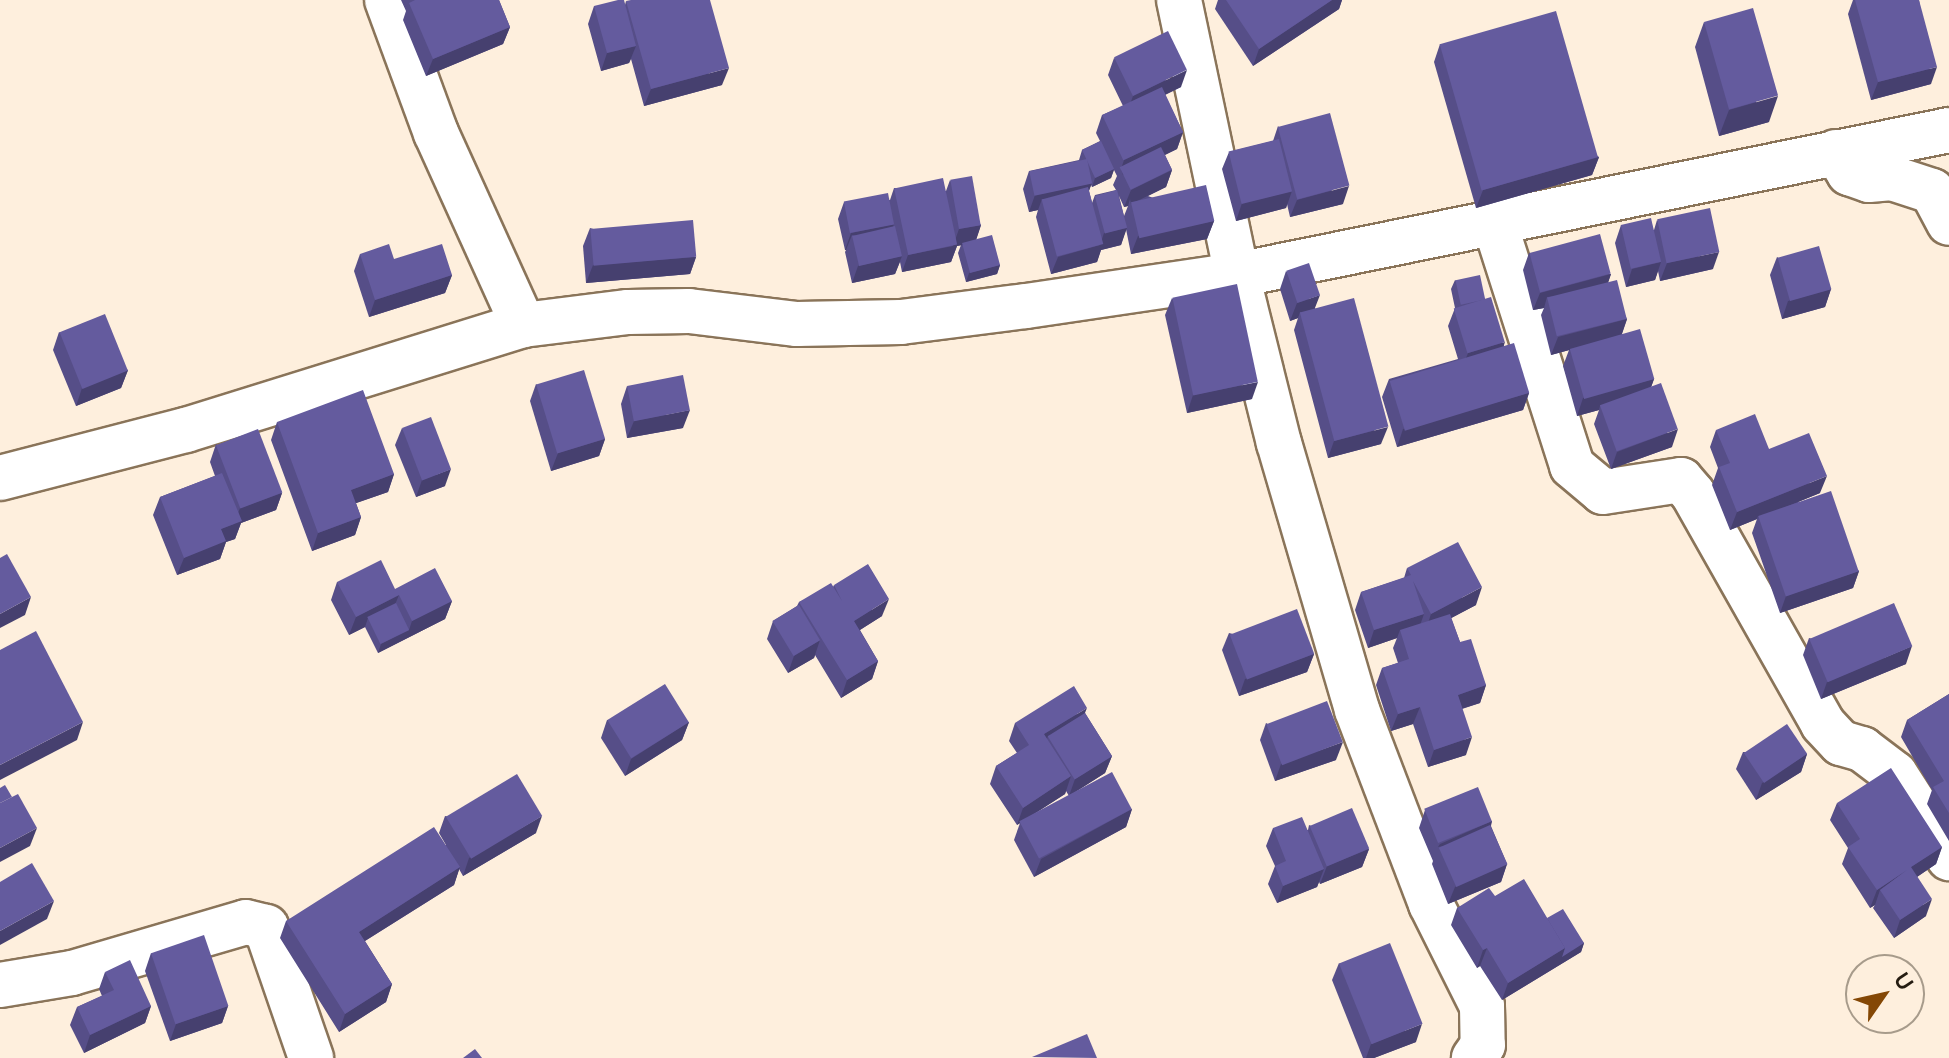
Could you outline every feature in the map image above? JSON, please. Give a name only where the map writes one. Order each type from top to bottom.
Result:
[{"type":"street","points":[[387,0],[436,133],[523,325]]},
{"type":"street","points":[[1179,0],[1237,275],[1357,710],[1431,904],[1482,1006],[1483,1045],[1474,1058]]},
{"type":"street","points":[[0,478],[186,430],[523,325],[628,312],[689,311],[797,324],[901,322],[1237,275],[1949,130]]},
{"type":"street","points":[[1836,152],[1849,173],[1869,180],[1892,178],[1932,191],[1949,223]]},
{"type":"street","points":[[1494,221],[1572,466],[1603,492],[1681,480],[1693,494],[1823,724],[1841,743],[1862,749],[1895,774],[1949,858]]},
{"type":"street","points":[[0,985],[72,973],[246,922],[266,927],[311,1058]]},
{"type":"building","points":[[415,0],[499,0],[510,27],[433,59],[409,3]]},
{"type":"building","points":[[624,0],[636,46],[607,53],[594,6]]},
{"type":"building","points":[[710,0],[729,68],[651,89],[626,1]]},
{"type":"building","points":[[1226,0],[1332,0],[1259,49]]},
{"type":"building","points":[[1855,0],[1919,0],[1937,67],[1878,82]]},
{"type":"building","points":[[1753,8],[1778,95],[1729,110],[1704,22]]},
{"type":"building","points":[[1556,11],[1598,157],[1482,190],[1440,44]]},
{"type":"building","points":[[1168,31],[1187,70],[1133,96],[1114,57]]},
{"type":"building","points":[[1162,87],[1183,132],[1123,160],[1102,115]]},
{"type":"building","points":[[1330,113],[1349,185],[1297,199],[1278,127]]},
{"type":"building","points":[[1279,139],[1292,191],[1242,204],[1229,152]]},
{"type":"building","points":[[1101,141],[1114,169],[1095,178],[1082,150]]},
{"type":"building","points":[[1161,147],[1172,169],[1131,190],[1120,167]]},
{"type":"building","points":[[1087,159],[1092,183],[1034,196],[1029,171]]},
{"type":"building","points":[[972,176],[981,225],[959,229],[950,180]]},
{"type":"building","points":[[943,178],[957,245],[908,255],[894,188]]},
{"type":"building","points":[[1206,185],[1214,221],[1139,238],[1131,202]]},
{"type":"building","points":[[1088,187],[1103,244],[1057,256],[1042,199]]},
{"type":"building","points":[[1117,190],[1127,228],[1105,234],[1095,196]]},
{"type":"building","points":[[888,193],[894,224],[850,233],[844,202]]},
{"type":"building","points":[[1710,208],[1719,252],[1667,263],[1657,219]]},
{"type":"building","points":[[1651,218],[1661,262],[1631,269],[1621,225]]},
{"type":"building","points":[[693,220],[696,257],[594,266],[590,229]]},
{"type":"building","points":[[895,226],[902,256],[859,266],[852,236]]},
{"type":"building","points":[[1600,234],[1611,274],[1540,292],[1529,253]]},
{"type":"building","points":[[992,235],[1000,265],[970,273],[962,243]]},
{"type":"building","points":[[389,244],[394,259],[442,244],[452,275],[375,300],[360,254]]},
{"type":"building","points":[[1819,246],[1831,289],[1790,301],[1778,258]]},
{"type":"building","points":[[1309,263],[1320,295],[1297,303],[1286,271]]},
{"type":"building","points":[[1480,275],[1485,299],[1461,305],[1456,280]]},
{"type":"building","points":[[1617,280],[1627,319],[1557,336],[1547,297]]},
{"type":"building","points":[[1237,284],[1258,382],[1193,396],[1172,298]]},
{"type":"building","points":[[1491,297],[1505,342],[1467,353],[1454,308]]},
{"type":"building","points":[[1354,298],[1388,426],[1334,441],[1300,312]]},
{"type":"building","points":[[105,314],[128,371],[82,389],[60,332]]},
{"type":"building","points":[[1640,329],[1654,379],[1584,399],[1570,349]]},
{"type":"building","points":[[1514,343],[1529,393],[1405,431],[1390,381]]},
{"type":"building","points":[[584,370],[605,439],[557,453],[536,385]]},
{"type":"building","points":[[683,375],[690,410],[634,421],[627,386]]},
{"type":"building","points":[[1661,383],[1678,429],[1617,451],[1600,405]]},
{"type":"building","points":[[363,390],[394,474],[351,490],[361,517],[318,533],[277,422]]},
{"type":"building","points":[[1755,414],[1769,449],[1809,433],[1827,476],[1737,512],[1719,467],[1730,463],[1716,430]]},
{"type":"building","points":[[431,417],[451,469],[422,480],[402,428]]},
{"type":"building","points":[[258,429],[282,492],[240,509],[216,445]]},
{"type":"building","points":[[222,473],[242,521],[221,529],[226,541],[184,558],[160,497]]},
{"type":"building","points":[[1831,491],[1859,571],[1786,596],[1758,516]]},
{"type":"building","points":[[1458,542],[1482,587],[1431,614],[1413,581],[1424,614],[1374,630],[1361,592],[1411,575],[1407,568]]},
{"type":"building","points":[[7,554],[31,597],[0,614],[0,558]]},
{"type":"building","points":[[381,560],[395,589],[435,568],[452,601],[412,621],[399,595],[356,617],[337,582]]},
{"type":"building","points":[[868,564],[889,599],[854,621],[878,661],[847,680],[799,602],[831,583],[842,601],[834,585]]},
{"type":"building","points":[[396,603],[409,630],[380,644],[367,617]]},
{"type":"building","points":[[1894,603],[1912,646],[1828,682],[1809,639]]},
{"type":"building","points":[[799,605],[820,640],[794,656],[772,621]]},
{"type":"building","points":[[1297,609],[1314,654],[1247,680],[1230,635]]},
{"type":"building","points":[[1450,614],[1460,642],[1471,639],[1486,685],[1458,695],[1472,737],[1434,750],[1420,707],[1398,714],[1382,668],[1409,659],[1400,630]]},
{"type":"building","points":[[36,631],[83,722],[0,765],[0,650]]},
{"type":"building","points":[[665,684],[689,722],[631,758],[607,720]]},
{"type":"building","points":[[1074,686],[1087,708],[1044,734],[1071,776],[1023,808],[996,766],[1029,745],[1015,723]]},
{"type":"building","points":[[1949,694],[1949,813],[1933,787],[1944,781],[1907,720]]},
{"type":"building","points":[[1327,701],[1343,742],[1282,765],[1266,724]]},
{"type":"building","points":[[1085,713],[1112,756],[1075,780],[1048,736]]},
{"type":"building","points":[[1787,724],[1807,754],[1764,783],[1744,753]]},
{"type":"building","points":[[1891,768],[1942,847],[1911,867],[1932,899],[1900,920],[1880,890],[1907,870],[1877,890],[1848,847],[1860,839],[1837,803]]},
{"type":"building","points":[[1112,772],[1132,809],[1039,858],[1019,821]]},
{"type":"building","points":[[517,774],[542,816],[471,859],[446,817]]},
{"type":"building","points":[[5,785],[12,797],[0,803],[0,788]]},
{"type":"building","points":[[1478,787],[1492,821],[1438,843],[1424,809]]},
{"type":"building","points":[[18,794],[37,828],[0,848],[0,803]]},
{"type":"building","points":[[1352,808],[1369,849],[1327,866],[1310,826]]},
{"type":"building","points":[[1302,817],[1324,869],[1283,886],[1275,866],[1286,861],[1273,828]]},
{"type":"building","points":[[1490,825],[1507,864],[1456,887],[1439,848]]},
{"type":"building","points":[[434,827],[460,867],[359,932],[392,984],[345,1014],[286,921]]},
{"type":"building","points":[[32,863],[54,901],[0,931],[0,882]]},
{"type":"building","points":[[1524,879],[1565,948],[1508,983],[1457,908],[1489,888],[1495,896]]},
{"type":"building","points":[[1563,909],[1584,943],[1562,957],[1565,948],[1547,918]]},
{"type":"building","points":[[204,935],[228,1006],[175,1024],[151,953]]},
{"type":"building","points":[[1390,943],[1423,1024],[1372,1044],[1339,964]]},
{"type":"building","points":[[130,960],[151,1006],[90,1035],[77,1007],[114,990],[105,972]]},
{"type":"building","points":[[1087,1034],[1097,1058],[1032,1057]]},
{"type":"building","points":[[475,1049],[482,1058],[463,1058]]}]
